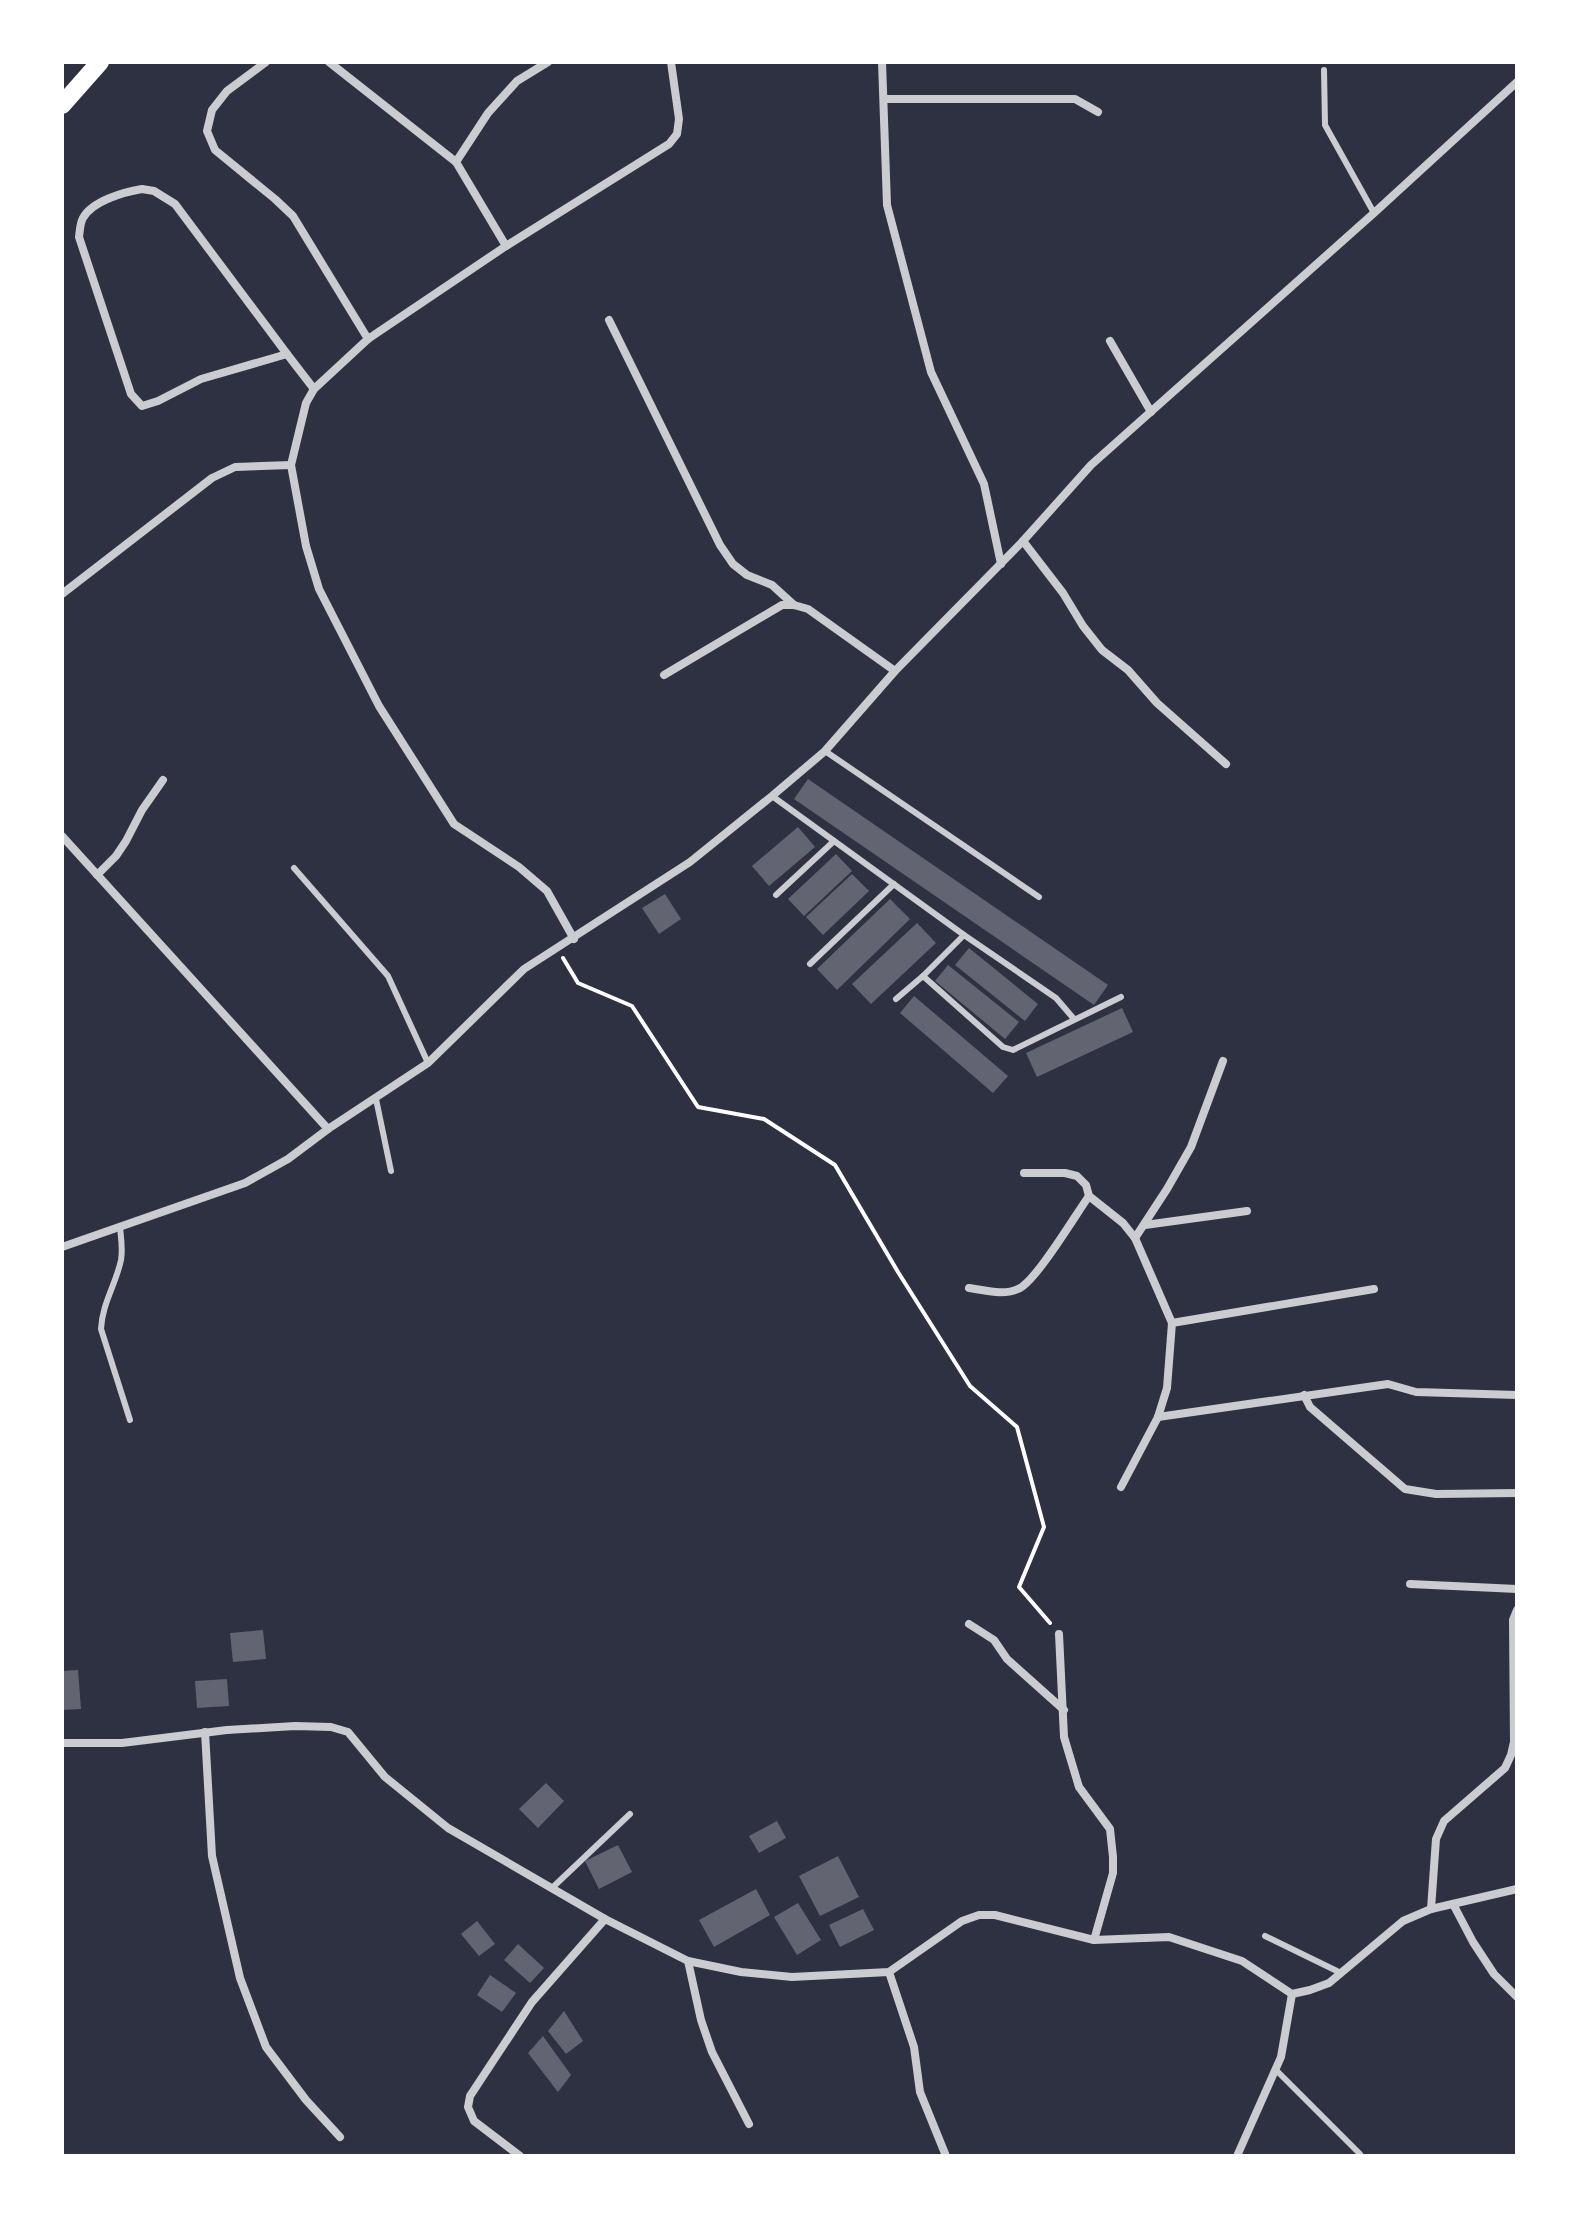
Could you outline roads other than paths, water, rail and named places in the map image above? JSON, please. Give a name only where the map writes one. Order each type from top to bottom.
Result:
[{"type":"main road","points":[[62,105],[100,62]]},
{"type":"street","points":[[266,62],[227,91],[212,110],[207,131],[215,150],[293,216],[368,339]]},
{"type":"street","points":[[329,62],[456,162],[506,246]]},
{"type":"street","points":[[456,162],[488,113],[517,81],[548,62]]},
{"type":"street","points":[[574,939],[547,891],[519,867],[454,824],[379,706],[319,589],[306,546],[291,465],[306,403],[314,389],[368,339],[506,246],[669,144],[677,134],[679,119],[671,62]]},
{"type":"street","points":[[882,62],[887,205],[931,372],[984,484],[1001,564]]},
{"type":"street","points":[[62,1247],[245,1183],[288,1159],[428,1063],[524,969],[690,862],[825,751],[895,671],[1023,541],[1091,465],[1517,82]]},
{"type":"street","points":[[884,99],[1075,99],[1098,112]]},
{"type":"street","points":[[287,354],[201,379],[142,406],[131,394],[79,237],[82,220],[89,209],[123,193],[142,189],[154,191],[175,204],[314,389]]},
{"type":"street","points":[[609,320],[720,545],[733,564],[747,575],[772,585],[794,605]]},
{"type":"street","points":[[1110,341],[1151,412]]},
{"type":"street","points":[[62,594],[212,478],[235,467],[291,465]]},
{"type":"street","points":[[1023,541],[1102,650],[1128,670],[1157,703],[1226,764]]},
{"type":"street","points":[[664,675],[782,605],[808,609],[895,671]]},
{"type":"street","points":[[97,875],[116,856],[163,780]]},
{"type":"street","points":[[62,836],[328,1129]]},
{"type":"street","points":[[1135,1238],[1191,1147],[1223,1061]]},
{"type":"street","points":[[1024,1173],[1065,1173],[1077,1176],[1086,1185],[1089,1196],[1123,1223],[1135,1238],[1172,1323],[1167,1388],[1158,1417],[1121,1487]]},
{"type":"street","points":[[969,1288],[1007,1293],[1022,1288],[1089,1196]]},
{"type":"street","points":[[1145,1225],[1247,1211]]},
{"type":"street","points":[[1172,1323],[1374,1289]]},
{"type":"street","points":[[1158,1417],[1388,1384],[1416,1392],[1517,1395]]},
{"type":"street","points":[[1304,1395],[1310,1407],[1405,1489],[1436,1494],[1517,1493]]},
{"type":"street","points":[[1410,1584],[1517,1589]]},
{"type":"street","points":[[1431,1909],[1436,1839],[1444,1821],[1505,1768],[1511,1755],[1514,1742],[1513,1620],[1517,1610]]},
{"type":"street","points":[[969,1624],[994,1640],[1007,1659],[1064,1710]]},
{"type":"street","points":[[1059,1634],[1064,1737],[1071,1765],[1079,1787],[1110,1829],[1112,1843],[1113,1873],[1094,1940]]},
{"type":"street","points":[[62,1743],[122,1743],[205,1732],[295,1726],[331,1727],[348,1732],[385,1777],[448,1828],[605,1919],[688,1961],[741,1972],[792,1977],[889,1972],[962,1921],[979,1915],[995,1915],[1094,1940],[1169,1937],[1242,1961],[1292,1994],[1329,1983],[1403,1921],[1431,1909],[1517,1889]]},
{"type":"street","points":[[205,1732],[212,1856],[240,1978],[266,2047],[306,2100],[340,2137]]},
{"type":"street","points":[[1453,1904],[1494,1974],[1517,1997]]},
{"type":"street","points":[[520,2156],[474,2121],[468,2107],[470,2096],[532,2002],[605,1919]]},
{"type":"street","points":[[688,1961],[701,2020],[712,2052],[749,2124]]},
{"type":"street","points":[[889,1972],[914,2047],[920,2092],[946,2156]]},
{"type":"street","points":[[1237,2156],[1281,2057],[1292,1994]]},
{"type":"lane","points":[[1324,70],[1325,125],[1374,213]]},
{"type":"lane","points":[[825,751],[1039,897]]},
{"type":"lane","points":[[772,796],[1056,998],[1074,1019]]},
{"type":"lane","points":[[776,895],[834,841]]},
{"type":"lane","points":[[294,868],[388,976],[428,1063]]},
{"type":"lane","points":[[810,964],[894,884]]},
{"type":"lane","points":[[896,999],[964,935]]},
{"type":"lane","points":[[923,976],[1003,1047],[1013,1050],[1121,997]]},
{"type":"lane","points":[[376,1099],[391,1171]]},
{"type":"lane","points":[[120,1227],[120,1263],[102,1313],[101,1329],[130,1420]]},
{"type":"lane","points":[[552,1888],[630,1814]]},
{"type":"lane","points":[[1265,1936],[1341,1973]]},
{"type":"lane","points":[[1275,2069],[1360,2154]]}]
